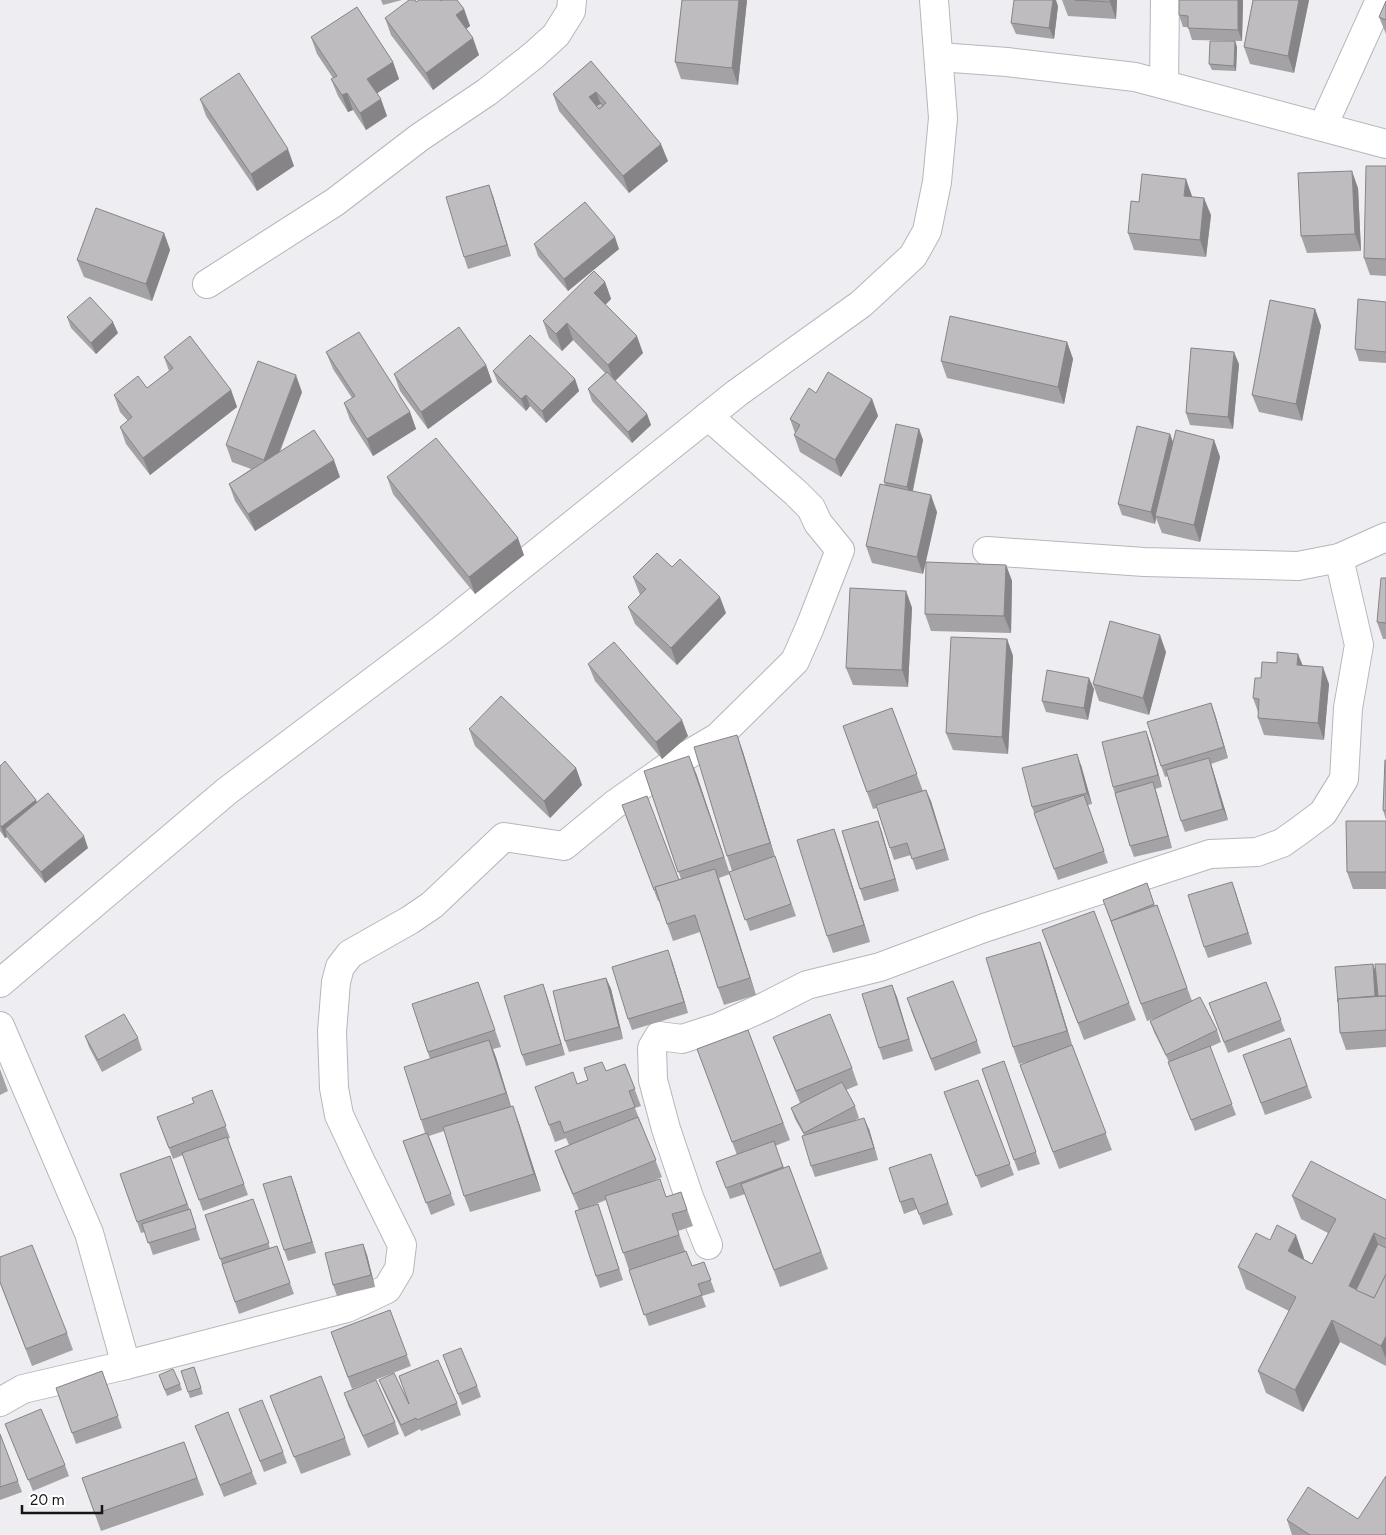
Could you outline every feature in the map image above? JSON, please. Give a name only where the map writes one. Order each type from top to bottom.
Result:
[{"type":"street","points":[[207,284],[335,202],[420,137],[487,92],[556,35],[570,11],[572,0]]},
{"type":"street","points":[[0,984],[227,791],[441,630],[737,393],[861,304],[912,256],[927,231],[937,182],[943,118],[934,0]]},
{"type":"street","points":[[1164,84],[1165,0]]},
{"type":"street","points":[[1323,126],[1380,0]]},
{"type":"street","points":[[938,57],[1007,62],[1135,77],[1386,144]]},
{"type":"street","points":[[0,1402],[23,1390],[347,1308],[387,1289],[399,1269],[402,1245],[339,1115],[334,1088],[332,1032],[336,982],[340,967],[350,954],[410,920],[432,905],[504,837],[564,846],[615,804],[668,766],[718,737],[795,661],[840,550],[818,523],[811,508],[708,416]]},
{"type":"street","points":[[987,551],[1144,562],[1298,566],[1339,558],[1386,537]]},
{"type":"street","points":[[708,1245],[666,1129],[653,1080],[652,1048],[659,1036],[682,1038],[719,1027],[807,985],[880,967],[984,928],[1210,854],[1257,852],[1282,843],[1300,831],[1323,813],[1344,779],[1348,708],[1359,645],[1339,558]]},
{"type":"street","points":[[0,1026],[89,1233],[126,1365]]},
{"type":"building","points":[[409,0],[415,0],[416,2],[419,0],[457,0],[464,9],[456,15],[473,38],[426,73],[385,18]]},
{"type":"building","points":[[682,0],[739,0],[732,68],[675,62]]},
{"type":"building","points":[[1014,0],[1053,0],[1049,28],[1011,23]]},
{"type":"building","points":[[1075,0],[1110,0],[1110,2]]},
{"type":"building","points":[[1179,0],[1238,0],[1238,30],[1188,28],[1188,16],[1179,15]]},
{"type":"building","points":[[1253,0],[1299,0],[1288,56],[1244,47]]},
{"type":"building","points":[[1386,1],[1386,20],[1379,17]]},
{"type":"building","points":[[357,7],[393,62],[367,79],[381,99],[360,113],[347,93],[342,95],[331,79],[337,76],[311,37]]},
{"type":"building","points":[[1210,41],[1235,41],[1234,66],[1209,64]]},
{"type":"building","points":[[591,61],[661,144],[623,176],[553,94]],"holes":[[[596,92],[606,103],[599,109],[589,97]]]},
{"type":"building","points":[[239,73],[288,149],[251,174],[200,99]]},
{"type":"building","points":[[601,103],[603,106],[599,109],[596,106]]},
{"type":"building","points":[[1366,166],[1386,166],[1386,259],[1364,258]]},
{"type":"building","points":[[1352,171],[1355,234],[1301,236],[1298,173]]},
{"type":"building","points":[[1142,174],[1186,179],[1184,196],[1204,198],[1200,240],[1128,233],[1131,201],[1139,202]]},
{"type":"building","points":[[489,185],[507,245],[464,257],[446,197]]},
{"type":"building","points":[[585,202],[615,237],[564,279],[534,244]]},
{"type":"building","points":[[96,208],[164,233],[146,284],[77,260]]},
{"type":"building","points":[[594,271],[605,282],[594,293],[637,336],[608,365],[567,323],[556,334],[543,321]]},
{"type":"building","points":[[90,297],[113,322],[91,343],[67,317]]},
{"type":"building","points":[[1358,299],[1386,302],[1386,352],[1355,349]]},
{"type":"building","points":[[1270,300],[1315,309],[1296,404],[1252,395]]},
{"type":"building","points":[[950,316],[1067,342],[1058,387],[941,361]]},
{"type":"building","points":[[459,327],[486,365],[421,412],[394,374]]},
{"type":"building","points":[[359,332],[410,412],[367,439],[344,403],[355,396],[326,352]]},
{"type":"building","points":[[530,335],[575,379],[542,411],[526,395],[521,399],[493,371]]},
{"type":"building","points":[[190,336],[231,390],[143,458],[120,427],[132,417],[114,395],[138,376],[147,388],[173,368],[164,357]]},
{"type":"building","points":[[1191,348],[1234,352],[1228,417],[1186,413]]},
{"type":"building","points":[[258,361],[296,375],[264,460],[226,445]]},
{"type":"building","points":[[607,372],[647,414],[628,432],[588,389]]},
{"type":"building","points":[[828,372],[872,399],[835,460],[794,435],[800,425],[790,419],[809,388],[816,393]]},
{"type":"building","points":[[896,424],[919,429],[907,487],[884,482]]},
{"type":"building","points":[[1137,426],[1170,434],[1151,512],[1118,504]]},
{"type":"building","points":[[314,430],[334,460],[248,514],[229,484]]},
{"type":"building","points":[[1176,430],[1214,440],[1194,525],[1155,516]]},
{"type":"building","points":[[436,438],[518,538],[469,577],[387,477]]},
{"type":"building","points":[[880,484],[931,495],[917,557],[866,546]]},
{"type":"building","points":[[657,553],[672,567],[680,559],[720,597],[671,648],[628,607],[646,589],[633,577]]},
{"type":"building","points":[[926,562],[1006,565],[1004,616],[925,614]]},
{"type":"building","points":[[1381,578],[1386,578],[1386,623],[1377,622]]},
{"type":"building","points":[[850,588],[906,591],[902,670],[846,668]]},
{"type":"building","points":[[1110,621],[1160,635],[1143,698],[1093,684]]},
{"type":"building","points":[[951,637],[1007,639],[1002,737],[946,733]]},
{"type":"building","points":[[614,642],[682,720],[656,742],[588,664]]},
{"type":"building","points":[[1277,652],[1298,654],[1297,665],[1323,667],[1318,723],[1258,718],[1259,699],[1253,698],[1255,678],[1261,678],[1262,662],[1277,663]]},
{"type":"building","points":[[1047,670],[1089,678],[1084,708],[1042,701]]},
{"type":"building","points":[[501,696],[576,768],[544,801],[469,729]]},
{"type":"building","points":[[1211,703],[1224,747],[1161,766],[1147,722]]},
{"type":"building","points":[[892,708],[917,774],[867,792],[843,726]]},
{"type":"building","points":[[1146,731],[1158,775],[1113,787],[1102,742]]},
{"type":"building","points":[[737,735],[770,843],[727,856],[694,747]]},
{"type":"building","points":[[1077,754],[1087,793],[1032,807],[1022,768]]},
{"type":"building","points":[[689,756],[724,857],[678,872],[644,771]]},
{"type":"building","points":[[1209,758],[1223,809],[1181,821],[1166,770]]},
{"type":"building","points":[[1386,760],[1386,811],[1383,810]]},
{"type":"building","points":[[5,761],[36,800],[1,827],[0,766]]},
{"type":"building","points":[[1153,782],[1168,836],[1130,846],[1115,793]]},
{"type":"building","points":[[926,790],[945,849],[912,859],[907,843],[890,848],[876,805]]},
{"type":"building","points":[[48,793],[84,836],[41,872],[5,829]]},
{"type":"building","points":[[1084,795],[1104,851],[1054,869],[1034,813]]},
{"type":"building","points":[[647,796],[679,880],[655,887],[656,889],[654,890],[622,805]]},
{"type":"building","points":[[878,821],[895,879],[860,889],[842,831]]},
{"type":"building","points":[[1346,821],[1386,821],[1386,872],[1347,872]]},
{"type":"building","points":[[834,829],[864,925],[827,936],[797,840]]},
{"type":"building","points":[[775,856],[791,904],[745,920],[729,872]]},
{"type":"building","points":[[715,869],[750,978],[718,988],[695,915],[667,924],[655,887]]},
{"type":"building","points":[[1232,882],[1248,933],[1204,947],[1188,895]]},
{"type":"building","points":[[1147,883],[1154,904],[1111,921],[1103,900]]},
{"type":"building","points":[[1157,905],[1187,988],[1141,1004],[1111,921]]},
{"type":"building","points":[[1094,911],[1129,1003],[1078,1023],[1042,930]]},
{"type":"building","points":[[1040,942],[1067,1031],[1013,1047],[986,958]]},
{"type":"building","points":[[668,950],[684,1002],[628,1019],[612,967]]},
{"type":"building","points":[[1373,964],[1375,996],[1338,999],[1338,1002],[1335,967]]},
{"type":"building","points":[[1375,964],[1386,964],[1386,996],[1378,996]]},
{"type":"building","points":[[606,978],[619,1027],[565,1041],[553,991]]},
{"type":"building","points":[[953,981],[977,1041],[931,1059],[907,998]]},
{"type":"building","points":[[478,982],[495,1030],[428,1052],[412,1004]]},
{"type":"building","points":[[1266,982],[1281,1020],[1224,1042],[1209,1003]]},
{"type":"building","points":[[543,984],[561,1044],[522,1055],[504,996]]},
{"type":"building","points":[[892,985],[909,1039],[879,1048],[862,994]]},
{"type":"building","points":[[1386,996],[1386,1030],[1340,1033],[1338,999]]},
{"type":"building","points":[[1200,997],[1217,1030],[1166,1055],[1150,1021]]},
{"type":"building","points":[[124,1014],[138,1038],[98,1060],[85,1036]]},
{"type":"building","points":[[830,1014],[852,1068],[796,1091],[773,1037]]},
{"type":"building","points":[[748,1030],[783,1123],[732,1142],[697,1049]]},
{"type":"building","points":[[1290,1038],[1307,1086],[1261,1103],[1243,1055]]},
{"type":"building","points":[[489,1040],[506,1093],[421,1120],[404,1067]]},
{"type":"building","points":[[1072,1045],[1106,1133],[1053,1152],[1020,1065]]},
{"type":"building","points":[[1210,1046],[1232,1104],[1191,1120],[1168,1062]]},
{"type":"building","points":[[1004,1061],[1036,1152],[1014,1160],[982,1069]]},
{"type":"building","points":[[602,1062],[606,1071],[625,1064],[635,1089],[629,1091],[635,1107],[564,1133],[560,1121],[549,1125],[535,1087],[573,1072],[577,1084],[588,1080],[584,1068]]},
{"type":"building","points":[[978,1080],[1010,1164],[976,1176],[944,1092]]},
{"type":"building","points":[[842,1082],[855,1106],[804,1133],[791,1108]]},
{"type":"building","points":[[212,1090],[226,1126],[169,1148],[157,1117],[194,1103],[192,1098]]},
{"type":"building","points":[[513,1106],[534,1174],[464,1196],[443,1127]]},
{"type":"building","points":[[638,1117],[656,1160],[573,1194],[555,1151]]},
{"type":"building","points":[[864,1118],[874,1148],[811,1166],[802,1136]]},
{"type":"building","points":[[427,1133],[451,1194],[426,1203],[403,1141]]},
{"type":"building","points":[[227,1137],[244,1184],[199,1200],[182,1153]]},
{"type":"building","points":[[774,1141],[783,1167],[726,1188],[716,1162]]},
{"type":"building","points":[[931,1154],[948,1203],[919,1214],[913,1198],[900,1202],[889,1168]]},
{"type":"building","points":[[170,1156],[187,1204],[137,1222],[120,1174]]},
{"type":"building","points":[[1311,1161],[1386,1200],[1386,1239],[1374,1233],[1349,1286],[1374,1298],[1386,1274],[1386,1336],[1381,1346],[1332,1320],[1295,1390],[1258,1371],[1296,1297],[1238,1267],[1256,1233],[1270,1240],[1277,1225],[1296,1235],[1288,1251],[1312,1264],[1336,1219],[1292,1196]]},
{"type":"building","points":[[789,1166],[821,1252],[774,1270],[741,1184]]},
{"type":"building","points":[[291,1176],[312,1242],[284,1250],[263,1184]]},
{"type":"building","points":[[660,1179],[666,1197],[681,1192],[687,1210],[672,1214],[679,1235],[623,1253],[605,1196]]},
{"type":"building","points":[[253,1199],[269,1243],[220,1259],[205,1215]]},
{"type":"building","points":[[598,1204],[619,1269],[596,1276],[575,1211]]},
{"type":"building","points":[[190,1209],[196,1228],[148,1243],[142,1224]]},
{"type":"building","points":[[363,1244],[371,1275],[333,1285],[325,1253]]},
{"type":"building","points":[[1378,1244],[1386,1248],[1386,1274],[1374,1298],[1356,1290]]},
{"type":"building","points":[[32,1245],[67,1333],[26,1349],[0,1282],[0,1257]]},
{"type":"building","points":[[277,1246],[290,1283],[235,1302],[222,1264]]},
{"type":"building","points":[[686,1251],[692,1266],[704,1262],[711,1280],[698,1284],[702,1295],[644,1315],[629,1270]]},
{"type":"building","points":[[390,1310],[407,1355],[348,1377],[331,1332]]},
{"type":"building","points":[[461,1348],[477,1386],[458,1394],[443,1355]]},
{"type":"building","points":[[438,1360],[457,1403],[401,1425],[379,1380],[394,1373],[409,1404],[399,1376]]},
{"type":"building","points":[[194,1367],[201,1388],[188,1392],[181,1371]]},
{"type":"building","points":[[173,1369],[180,1384],[165,1390],[159,1375]]},
{"type":"building","points":[[102,1371],[118,1416],[72,1433],[56,1388]]},
{"type":"building","points":[[321,1376],[345,1438],[294,1457],[270,1396]]},
{"type":"building","points":[[376,1380],[395,1422],[363,1436],[344,1393]]},
{"type":"building","points":[[262,1400],[283,1452],[260,1461],[239,1409]]},
{"type":"building","points":[[41,1409],[65,1465],[28,1480],[5,1424]]},
{"type":"building","points":[[228,1412],[252,1472],[220,1485],[195,1426]]},
{"type":"building","points":[[0,1434],[18,1481],[0,1487]]},
{"type":"building","points":[[184,1442],[197,1478],[95,1514],[82,1478]]},
{"type":"building","points":[[1386,1476],[1386,1535],[1310,1535],[1287,1520],[1308,1487],[1358,1519]]}]
